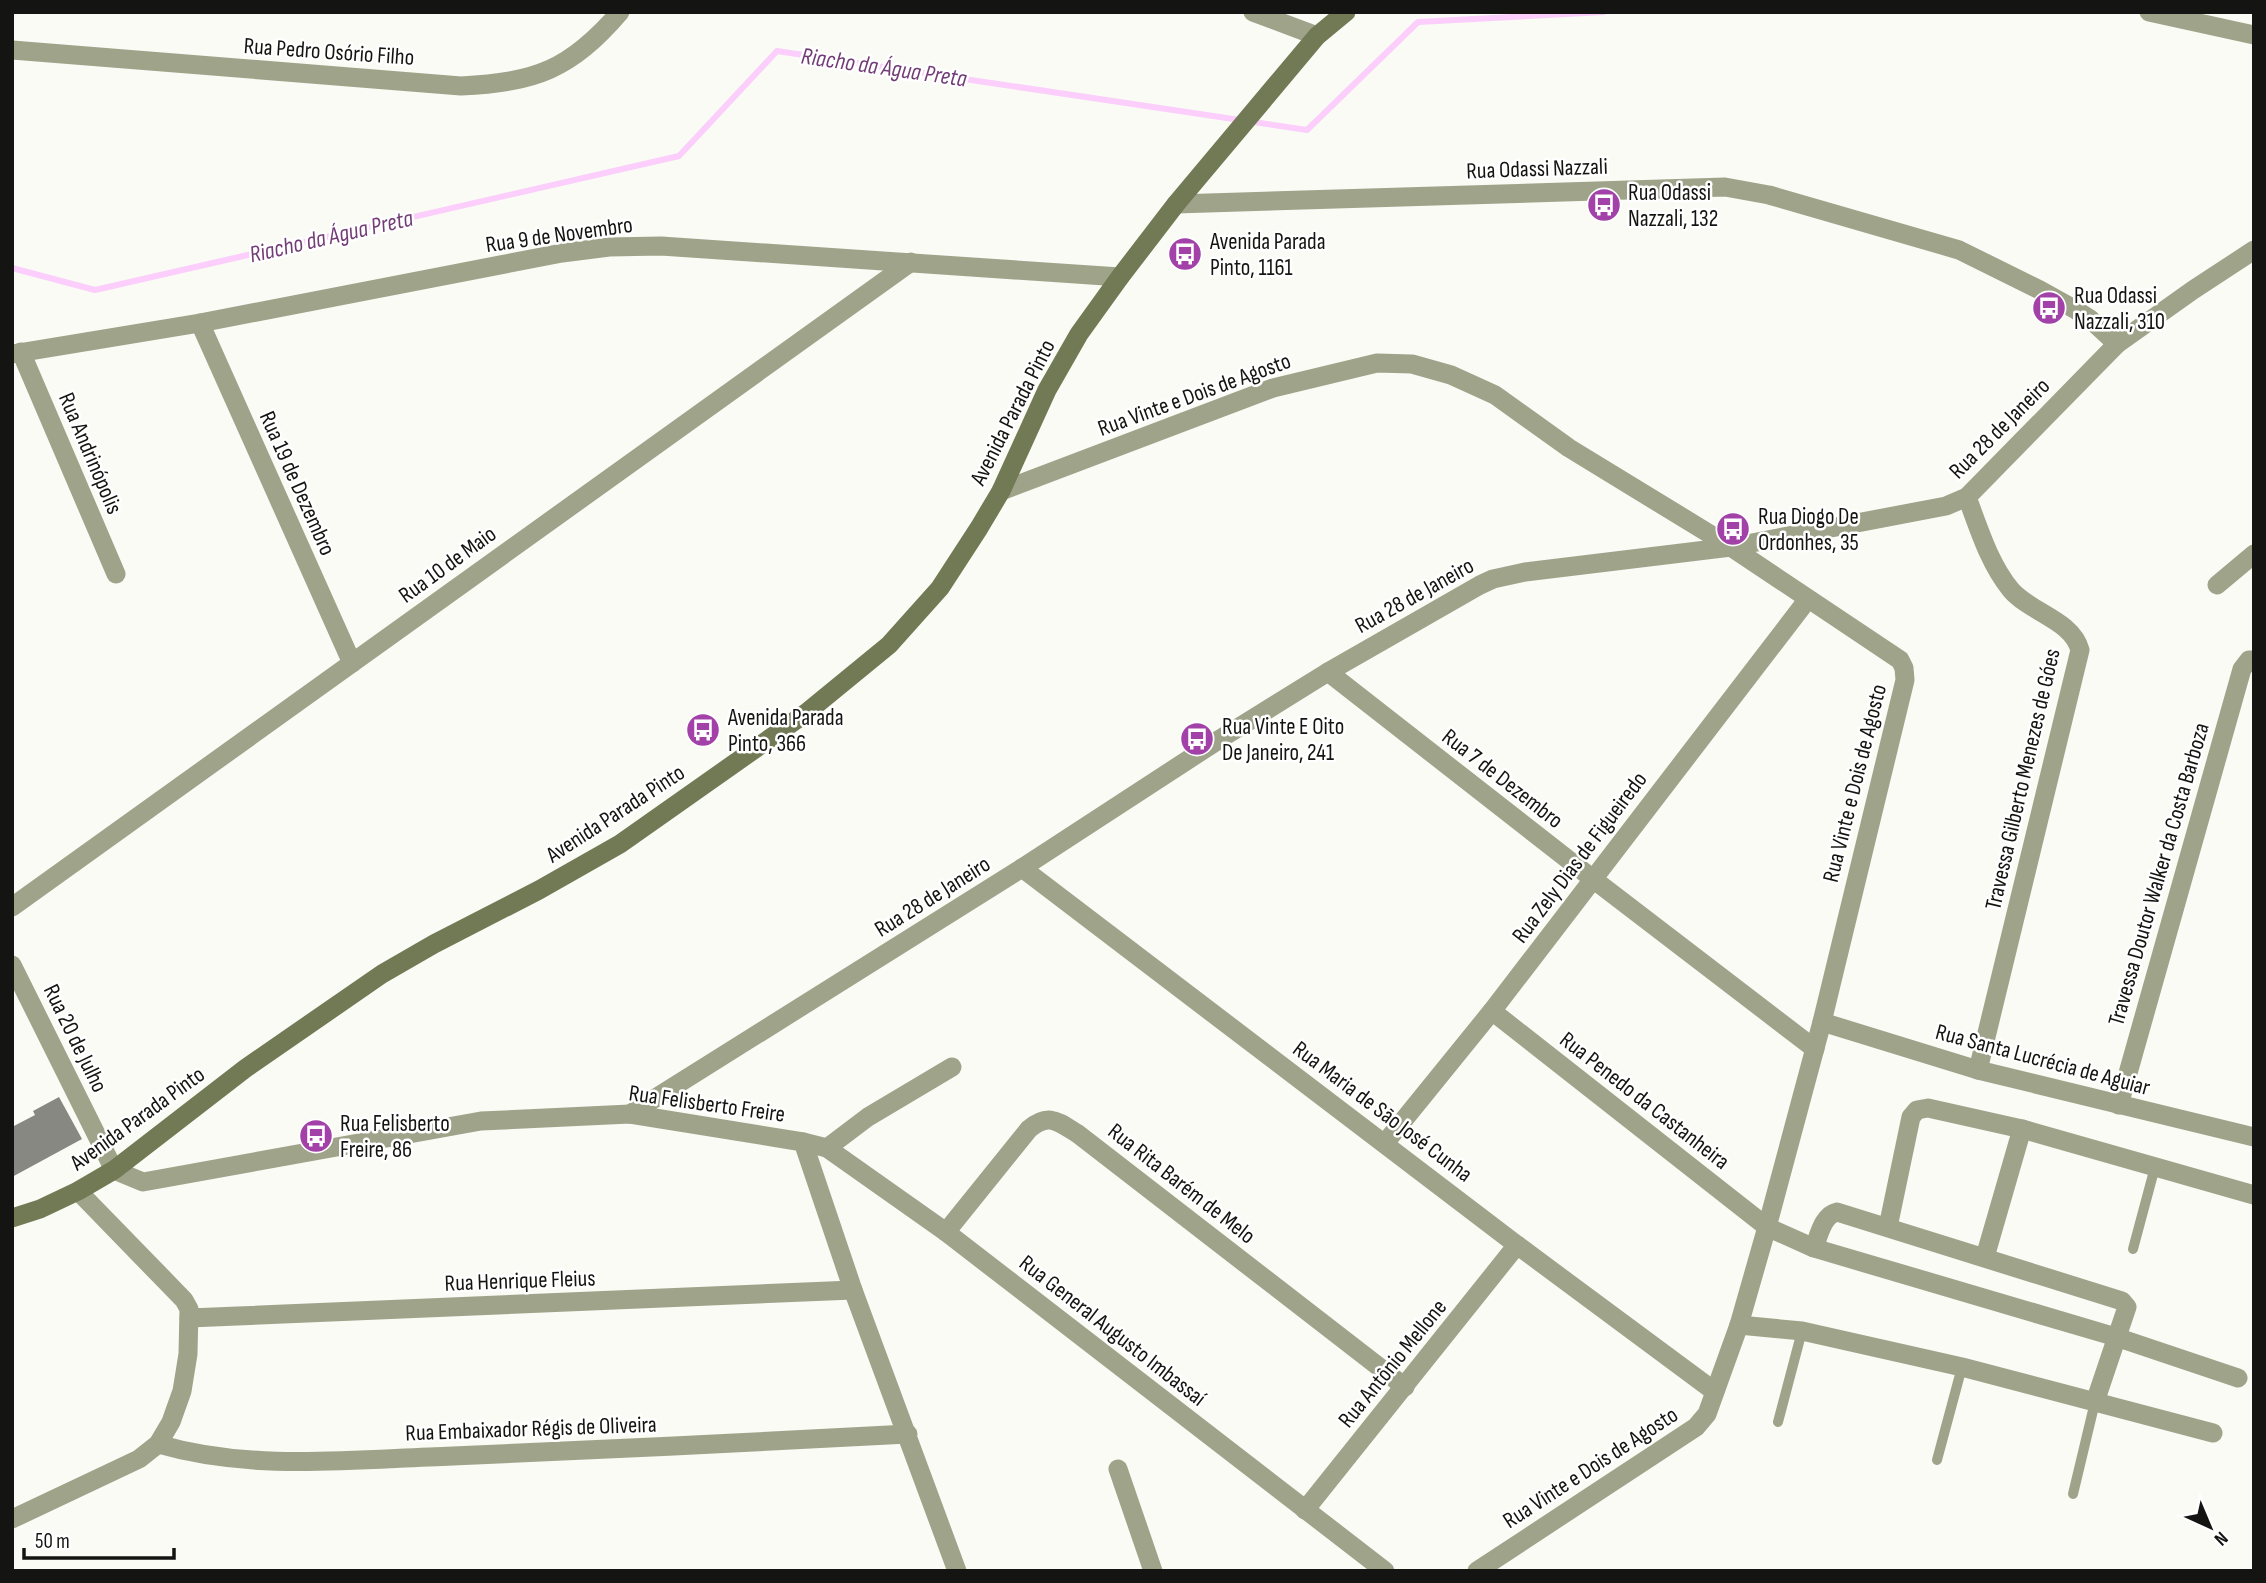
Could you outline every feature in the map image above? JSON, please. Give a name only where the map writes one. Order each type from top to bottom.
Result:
[{"type":"main road","name":"Avenida Parada Pinto","points":[[12,1218],[40,1209],[114,1170],[246,1068],[382,974],[620,844],[806,713],[889,645],[940,589],[1001,491],[1047,390],[1079,334],[1120,277],[1176,204],[1317,36],[1346,12]]},
{"type":"street","name":"Rua Pedro Osório Filho","points":[[12,50],[461,86],[480,85],[524,78],[552,69],[577,55],[620,12]]},
{"type":"street","points":[[1253,12],[1317,36]]},
{"type":"street","points":[[2149,12],[2254,35]]},
{"type":"street","name":"Rua Odassi Nazzali","points":[[1176,204],[1725,187],[1769,195],[1959,250],[2076,310],[2118,344]]},
{"type":"street","name":"Rua 9 de Novembro","points":[[17,353],[200,323],[562,253],[608,247],[661,246],[1120,277]]},
{"type":"street","name":"Rua 28 de Janeiro","points":[[630,1114],[1022,868],[1220,738],[1328,672],[1493,579],[1525,572],[1731,547],[1946,506],[1966,496],[2118,344],[2214,275],[2254,250]]},
{"type":"street","name":"Rua 10 de Maio","points":[[12,907],[911,262]]},
{"type":"street","name":"Rua 19 de Dezembro","points":[[200,323],[352,663]]},
{"type":"street","name":"Rua Andrinópolis","points":[[17,353],[116,574]]},
{"type":"street","name":"Rua Vinte e Dois de Agosto","points":[[1001,491],[1273,388],[1377,363],[1412,364],[1451,375],[1495,395],[1569,447],[1808,598],[1900,660],[1904,668],[1905,680],[1815,1049],[1739,1325],[1707,1414],[1696,1427],[1477,1571]]},
{"type":"street","name":"Travessa Gilberto Menezes de Góes","points":[[1966,496],[2001,577],[2027,604],[2071,633],[2078,641],[2080,650],[1978,1070]]},
{"type":"street","points":[[2217,585],[2254,554]]},
{"type":"street","name":"Rua Zely Dias de Figueiredo","points":[[1385,1143],[1492,1011],[1808,598]]},
{"type":"street","name":"Travessa Doutor Walker da Costa Barboza","points":[[2119,1105],[2242,669],[2252,660]]},
{"type":"street","name":"Rua 7 de Dezembro","points":[[1328,672],[1815,1049]]},
{"type":"street","name":"Rua Maria de São José Cunha","points":[[1022,868],[1517,1245],[1714,1391]]},
{"type":"street","name":"Rua 20 de Julho","points":[[12,965],[114,1170]]},
{"type":"street","name":"Rua Penedo da Castanheira","points":[[1492,1011],[1767,1227],[1814,1248],[2116,1337],[2238,1378]]},
{"type":"street","name":"Rua Santa Lucrécia de Aguiar","points":[[1822,1021],[1978,1070],[2254,1137]]},
{"type":"street","points":[[827,1148],[868,1117],[952,1067]]},
{"type":"street","points":[[1888,1227],[1911,1117],[1917,1110],[1928,1108],[2022,1129],[2254,1195]]},
{"type":"street","name":"Rua Felisberto Freire","points":[[114,1170],[143,1182],[481,1121],[630,1114],[803,1142],[853,1290],[957,1571]]},
{"type":"street","name":"Rua Rita Barém de Melo","points":[[946,1232],[1029,1129],[1038,1121],[1046,1119],[1058,1122],[1078,1134],[1405,1387]]},
{"type":"street","points":[[1986,1257],[2022,1129]]},
{"type":"street","name":"Rua General Augusto Imbassaí","points":[[803,1142],[827,1148],[946,1232],[1385,1571]]},
{"type":"street","points":[[12,1519],[139,1459],[158,1444],[171,1422],[182,1391],[188,1354],[189,1309],[177,1291],[78,1191]]},
{"type":"street","points":[[1814,1248],[1827,1217],[1831,1213],[1845,1214],[2122,1301],[2127,1307],[2095,1402]]},
{"type":"street","name":"Rua Antônio Mellone","points":[[1305,1510],[1517,1245]]},
{"type":"street","name":"Rua Henrique Fleius","points":[[189,1318],[853,1290]]},
{"type":"street","points":[[1739,1325],[1802,1331],[1962,1367],[2213,1433]]},
{"type":"street","name":"Rua Embaixador Régis de Oliveira","points":[[158,1444],[192,1454],[234,1460],[311,1461],[631,1449],[908,1434]]},
{"type":"street","points":[[1118,1469],[1153,1571]]},
{"type":"lane","points":[[2133,1249],[2155,1167]]},
{"type":"lane","points":[[1778,1422],[1802,1331]]},
{"type":"lane","points":[[1937,1461],[1962,1367]]},
{"type":"lane","points":[[2073,1494],[2095,1402]]},
{"type":"building","points":[[59,1097],[82,1139],[12,1177],[12,1127],[35,1115],[33,1111]]},
{"type":"waterway","name":"Riacho da Água Preta","points":[[12,268],[95,290],[679,156],[777,51],[1307,130],[1418,22],[1604,12]]},
{"type":"place","name":"Rua Odassi Nazzali, 132","points":[[1604,205]]},
{"type":"place","name":"Avenida Parada Pinto, 1161","points":[[1185,254]]},
{"type":"place","name":"Rua Odassi Nazzali, 310","points":[[2049,308]]},
{"type":"place","name":"Rua Diogo De Ordonhes, 35","points":[[1733,529]]},
{"type":"place","name":"Avenida Parada Pinto, 366","points":[[703,730]]},
{"type":"place","name":"Rua Vinte E Oito De Janeiro, 241","points":[[1197,739]]},
{"type":"place","name":"Rua Felisberto Freire, 86","points":[[316,1136]]}]
